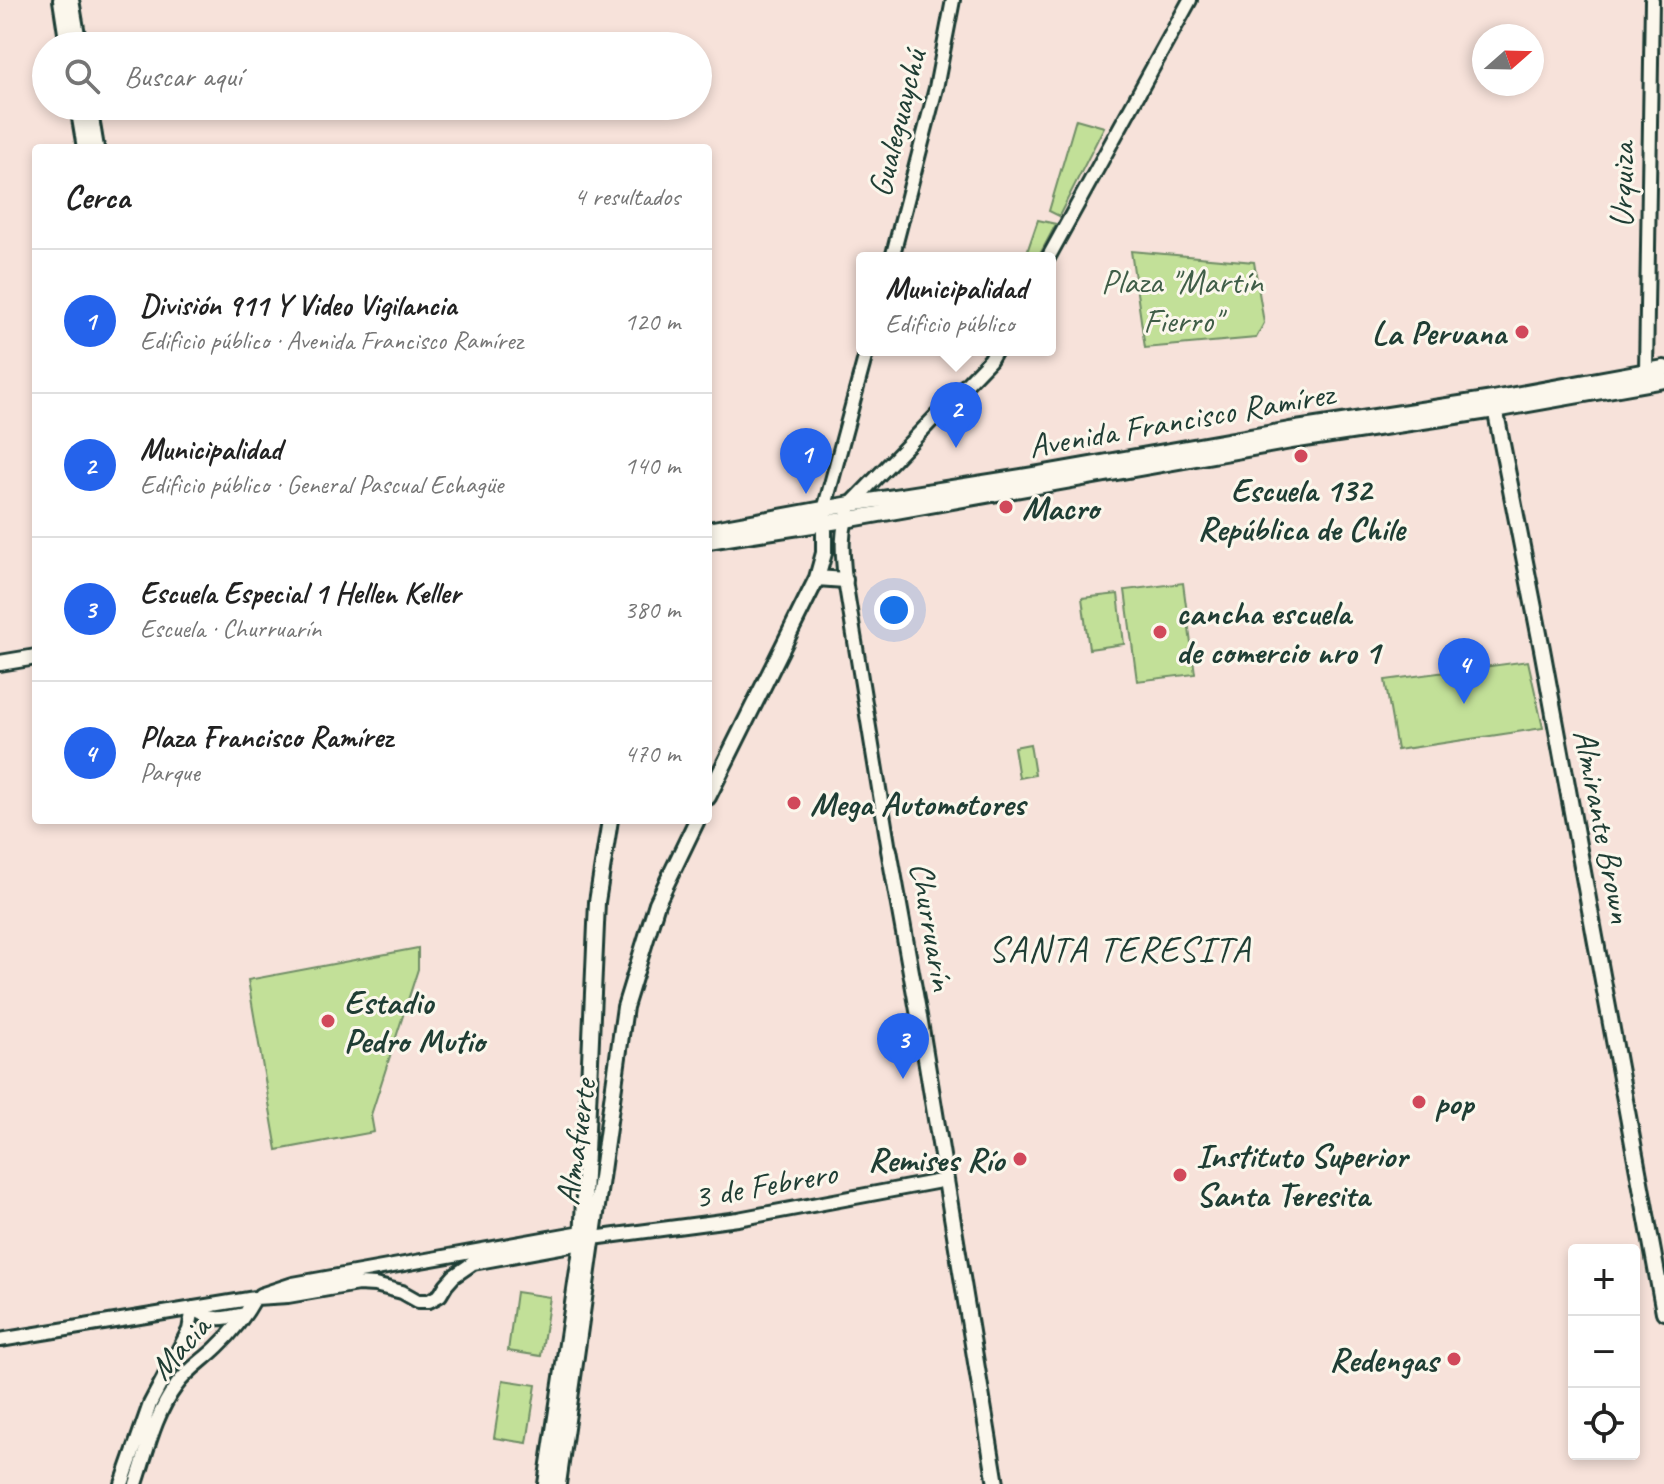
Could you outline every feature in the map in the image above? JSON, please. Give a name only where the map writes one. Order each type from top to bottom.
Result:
[{"type":"main road","points":[[61,0],[66,32]]},
{"type":"main road","points":[[71,0],[77,32]]},
{"type":"main road","points":[[80,120],[84,144]]},
{"type":"main road","points":[[91,120],[95,144]]},
{"type":"main road","name":"Avenida Francisco Ramírez","points":[[712,530],[824,516],[845,520],[1494,404],[1664,368]]},
{"type":"main road","name":"Avenida Francisco Ramírez","points":[[712,540],[824,516],[851,504],[1290,430],[1664,380]]},
{"type":"main road","name":"Almirante Brown","points":[[1494,404],[1664,1312]]},
{"type":"main road","points":[[712,789],[817,578],[824,553],[824,516]]},
{"type":"main road","points":[[817,578],[845,580]]},
{"type":"main road","points":[[0,654],[32,649]]},
{"type":"main road","points":[[0,663],[32,658]]},
{"type":"main road","points":[[586,1238],[597,902],[609,824]]},
{"type":"main road","name":"Almafuerte","points":[[546,1484],[625,1007],[657,903],[695,824]]},
{"type":"main road","name":"Churruarín","points":[[889,850],[996,1484]]},
{"type":"main road","name":"Almafuerte","points":[[558,1484],[586,1238]]},
{"type":"street","name":"Gualeguaychú","points":[[894,252],[936,88],[953,0]]},
{"type":"street","points":[[1051,252],[1190,0]]},
{"type":"street","name":"Urquiza","points":[[1646,371],[1652,0]]},
{"type":"street","points":[[824,516],[865,356]]},
{"type":"street","points":[[851,504],[992,356]]},
{"type":"street","name":"Churruarín","points":[[851,504],[842,539],[845,580],[889,850]]},
{"type":"street","name":"3 de Febrero","points":[[586,1238],[738,1219],[946,1180]]},
{"type":"street","points":[[255,1298],[293,1284],[586,1238]]},
{"type":"street","points":[[0,1340],[358,1284],[375,1285],[402,1292],[418,1301],[429,1301],[440,1295],[454,1276],[473,1263],[586,1238]]},
{"type":"street","name":"Macia","points":[[136,1484],[169,1396],[185,1375],[221,1344],[255,1298]]},
{"type":"street","points":[[193,1308],[212,1318],[245,1314]]},
{"type":"street","name":"Macia","points":[[122,1484],[150,1404],[189,1330],[193,1308]]},
{"type":"green space","points":[[1076,119],[1104,127],[1059,216],[1049,211]]},
{"type":"green space","points":[[1038,220],[1056,224],[1041,252],[1027,252]]},
{"type":"green space","name":"Plaza \"Martín Fierro\"","points":[[1131,251],[1254,262],[1264,323],[1256,338],[1145,348]]},
{"type":"green space","name":"cancha escuela de comercio nro 1","points":[[1183,583],[1195,674],[1137,681],[1125,590]]},
{"type":"green space","points":[[1118,594],[1124,644],[1089,649],[1082,598]]},
{"type":"green space","points":[[1528,661],[1543,728],[1397,750],[1385,680]]},
{"type":"green space","points":[[1030,744],[1035,775],[1019,778],[1014,747]]},
{"type":"green space","name":"Estadio Pedro Mutio","points":[[418,948],[418,969],[371,1115],[374,1132],[277,1150],[248,980]]},
{"type":"green space","points":[[516,1292],[550,1297],[541,1356],[508,1351]]},
{"type":"green space","points":[[503,1380],[536,1385],[527,1443],[494,1438]]},
{"type":"place","name":"La Peruana","points":[[1522,332]]},
{"type":"place","name":"Municipalidad","points":[[956,448]]},
{"type":"place","name":"Escuela 132 República de Chile","points":[[1301,456]]},
{"type":"place","name":"División 911 Y Video Vigilancia","points":[[806,494]]},
{"type":"place","name":"Macro","points":[[1006,507]]},
{"type":"place","name":"cancha escuela de comercio nro 1","points":[[1160,632]]},
{"type":"place","name":"Plaza Francisco Ramírez","points":[[1464,704]]},
{"type":"place","name":"Mega Automotores","points":[[794,803]]},
{"type":"place","name":"Estadio Pedro Mutio","points":[[328,1021]]},
{"type":"place","name":"Escuela Especial 1 Hellen Keller","points":[[903,1079]]},
{"type":"place","name":"pop","points":[[1419,1102]]},
{"type":"place","name":"Remises Río","points":[[1020,1159]]},
{"type":"place","name":"Instituto Superior Santa Teresita","points":[[1180,1175]]},
{"type":"place","name":"Redengas","points":[[1454,1359]]},
{"type":"district","name":"SANTA TERESITA","points":[[1120,948]]}]
